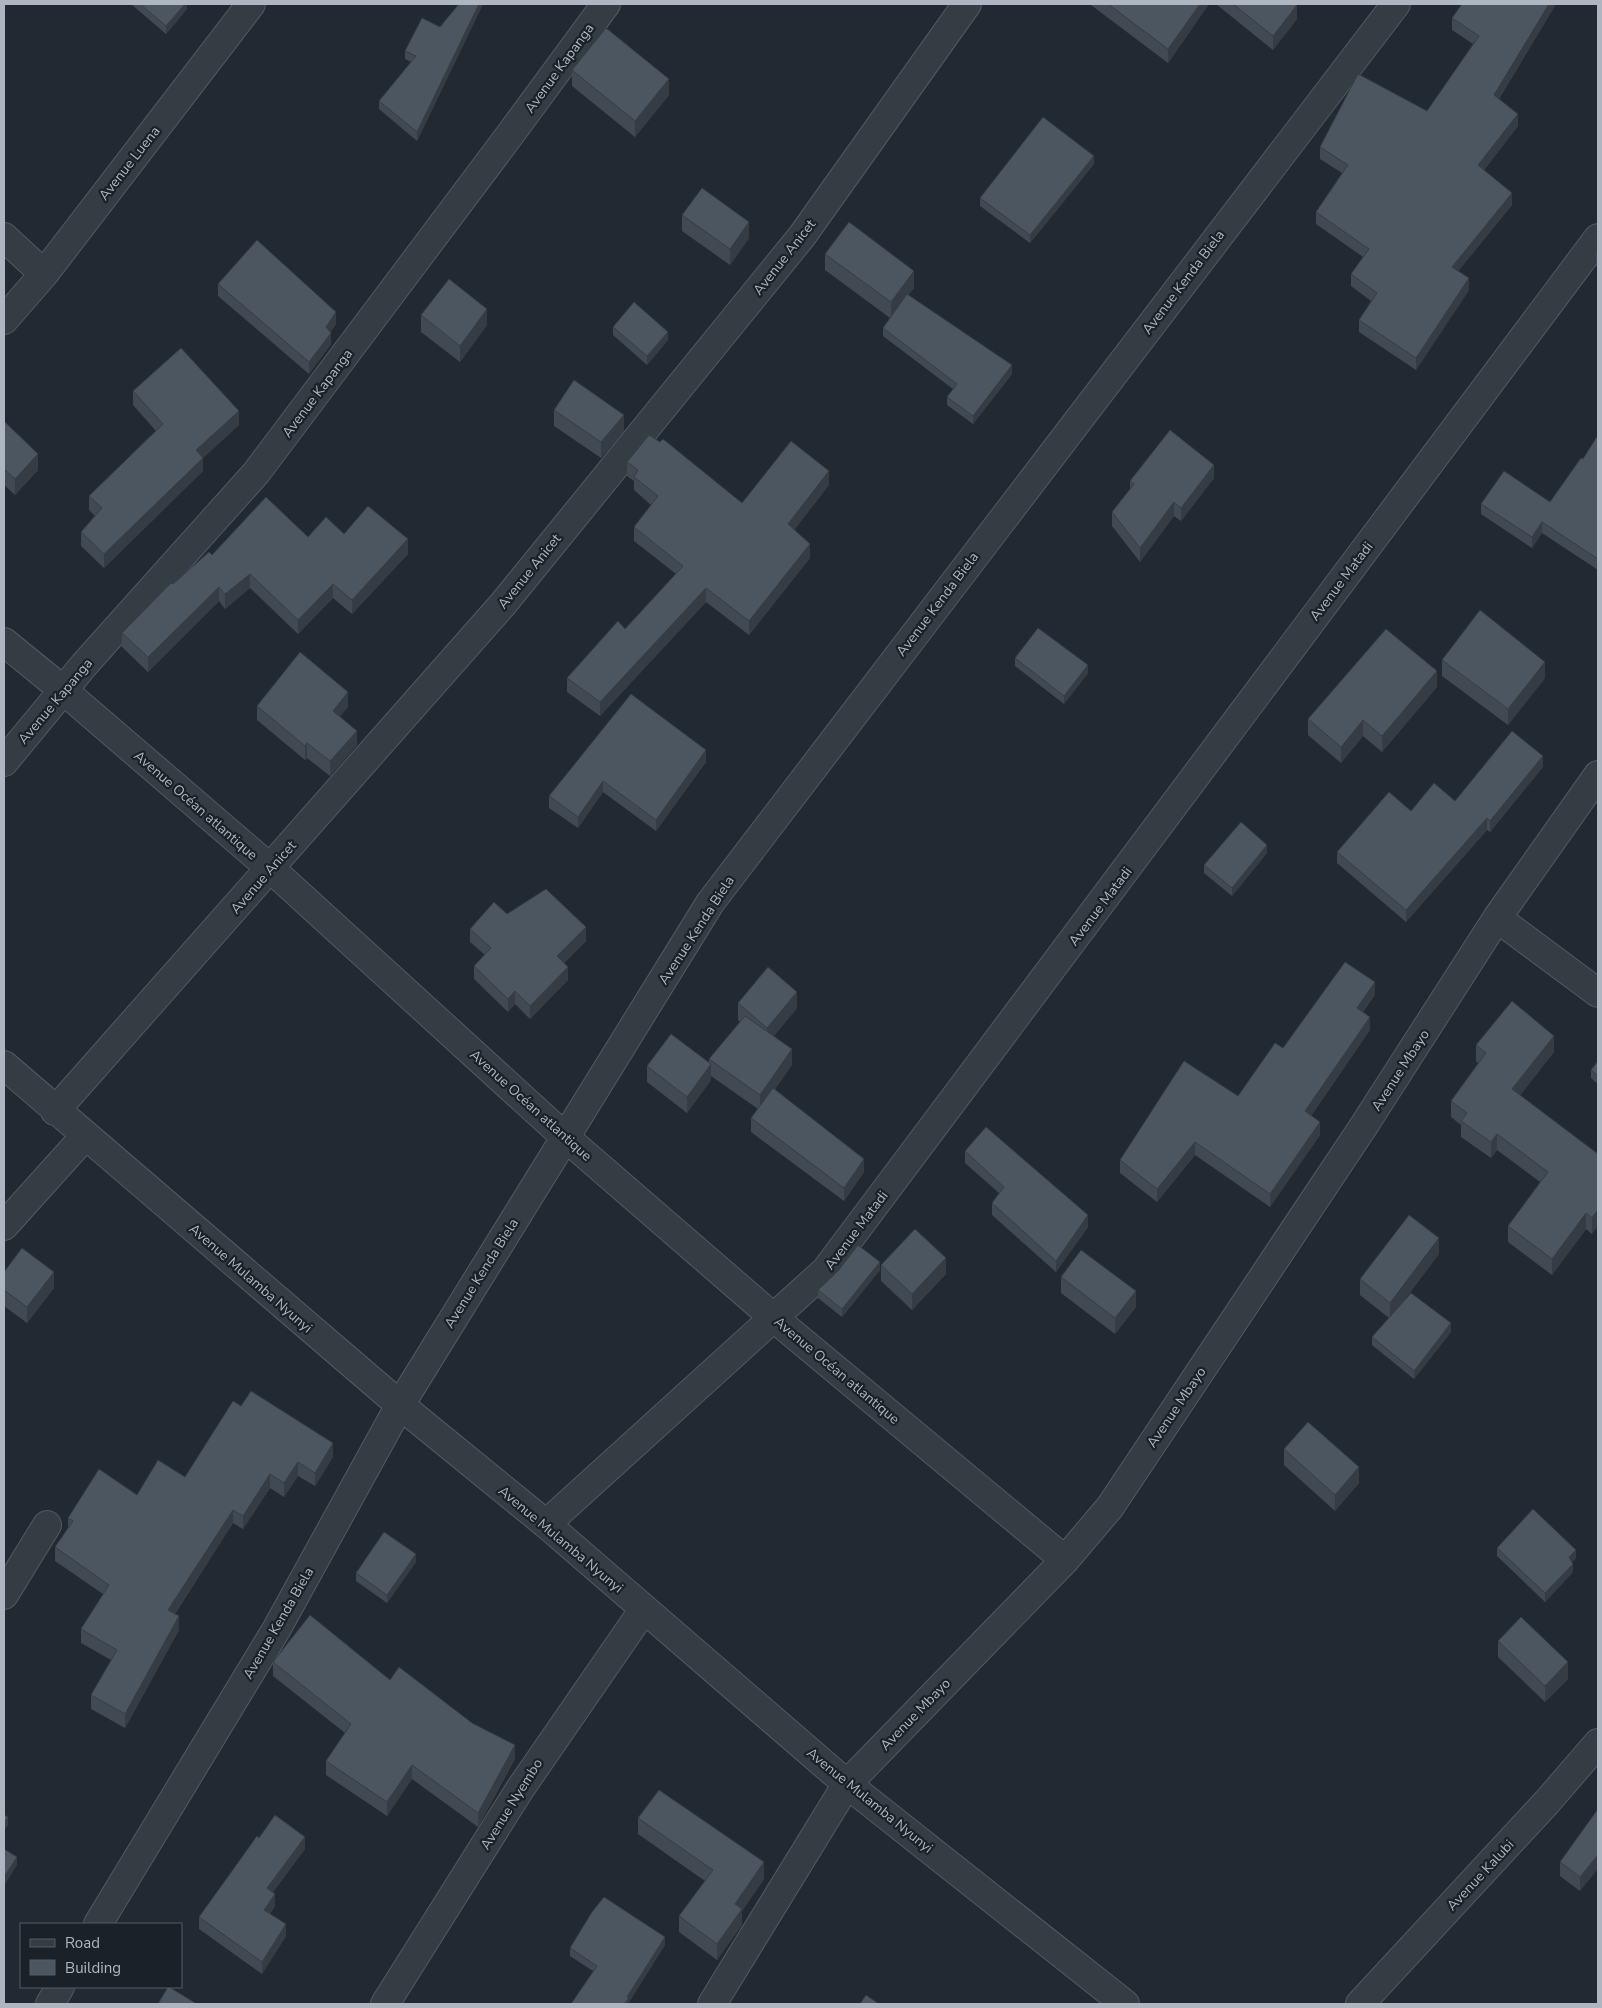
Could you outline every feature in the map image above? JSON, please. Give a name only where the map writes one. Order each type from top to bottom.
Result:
[{"type":"street","name":"Avenue Luena","points":[[4,320],[44,274],[251,4]]},
{"type":"street","name":"Avenue Kapanga","points":[[4,762],[63,690],[256,474],[606,4]]},
{"type":"street","name":"Avenue Anicet","points":[[56,1111],[503,604],[802,236],[967,4]]},
{"type":"street","name":"Avenue Kenda Biela","points":[[99,1923],[276,1630],[400,1405],[710,903],[1396,4]]},
{"type":"street","points":[[4,237],[44,274]]},
{"type":"street","name":"Avenue Matadi","points":[[546,1524],[826,1270],[1598,238]]},
{"type":"street","name":"Avenue Océan atlantique","points":[[4,642],[63,690],[270,868],[565,1137],[774,1318],[1065,1560]]},
{"type":"street","name":"Avenue Mbayo","points":[[712,2004],[847,1784],[1065,1560],[1110,1507],[1363,1127],[1498,918],[1598,775]]},
{"type":"street","points":[[1498,918],[1598,993]]},
{"type":"street","name":"Avenue Mulamba Nyunyi","points":[[4,1065],[400,1405],[546,1524],[847,1784],[1119,2002]]},
{"type":"street","points":[[4,1226],[85,1136]]},
{"type":"street","points":[[4,1594],[47,1525]]},
{"type":"street","name":"Avenue Nyembo","points":[[385,2004],[520,1789],[644,1609]]},
{"type":"street","name":"Avenue Kalubi","points":[[1360,2004],[1548,1802],[1598,1744]]},
{"type":"street","points":[[50,2004],[59,1988]]},
{"type":"building","points":[[140,4],[185,4],[166,26]]},
{"type":"building","points":[[459,4],[479,4],[417,132],[379,101],[416,56],[405,51],[422,18],[440,27]]},
{"type":"building","points":[[1108,4],[1200,4],[1168,49]]},
{"type":"building","points":[[1233,4],[1295,4],[1297,5],[1273,36]]},
{"type":"building","points":[[1462,4],[1549,4],[1494,95],[1518,114],[1478,165],[1512,193],[1452,267],[1469,278],[1416,358],[1359,320],[1377,293],[1351,274],[1369,249],[1316,212],[1348,165],[1320,147],[1358,74],[1427,111],[1479,36],[1452,18]]},
{"type":"building","points":[[606,28],[669,79],[635,121],[572,70]]},
{"type":"building","points":[[1043,117],[1094,156],[1030,235],[980,198]]},
{"type":"building","points":[[702,188],[749,222],[730,249],[682,215]]},
{"type":"building","points":[[849,222],[914,271],[891,302],[825,254]]},
{"type":"building","points":[[257,240],[336,312],[326,327],[331,333],[309,362],[218,284]]},
{"type":"building","points":[[449,279],[487,309],[460,346],[421,315]]},
{"type":"building","points":[[907,294],[1012,365],[973,416],[947,397],[957,384],[883,328]]},
{"type":"building","points":[[634,302],[668,332],[647,356],[613,327]]},
{"type":"building","points":[[181,348],[239,411],[196,450],[203,458],[104,554],[81,532],[102,508],[89,496],[163,424],[133,391]]},
{"type":"building","points":[[574,380],[624,415],[601,442],[554,410]]},
{"type":"building","points":[[4,421],[38,454],[15,479],[4,469]]},
{"type":"building","points":[[1170,430],[1214,465],[1181,508],[1174,502],[1140,548],[1112,512],[1134,484],[1130,481]]},
{"type":"building","points":[[649,435],[660,442],[663,439],[742,503],[791,441],[829,471],[788,524],[810,544],[749,621],[706,588],[600,702],[567,678],[618,621],[625,629],[683,566],[634,527],[658,496],[634,477],[638,470],[627,462]]},
{"type":"building","points":[[1598,435],[1598,559],[1542,522],[1532,537],[1481,504],[1504,471],[1550,502],[1581,458],[1583,459]]},
{"type":"building","points":[[266,497],[308,537],[326,517],[344,534],[368,506],[408,539],[352,600],[333,584],[298,620],[250,574],[225,594],[219,587],[148,657],[122,633],[171,583],[173,584],[209,552],[212,555]]},
{"type":"building","points":[[1480,610],[1545,662],[1508,709],[1442,660]]},
{"type":"building","points":[[1038,628],[1088,665],[1064,696],[1015,658]]},
{"type":"building","points":[[1386,629],[1437,671],[1382,736],[1363,720],[1341,747],[1308,719]]},
{"type":"building","points":[[300,652],[348,692],[333,711],[357,731],[330,761],[307,743],[305,746],[257,706]]},
{"type":"building","points":[[631,694],[706,750],[656,820],[603,781],[578,817],[549,796]]},
{"type":"building","points":[[1512,731],[1543,756],[1490,821],[1487,818],[1406,910],[1337,852],[1389,792],[1411,811],[1434,783],[1455,801]]},
{"type":"building","points":[[1241,822],[1267,845],[1232,888],[1204,865]]},
{"type":"building","points":[[546,889],[586,927],[557,956],[568,967],[530,1006],[515,991],[508,999],[474,966],[491,948],[470,929],[494,902],[507,914]]},
{"type":"building","points":[[1345,962],[1375,982],[1357,1008],[1370,1017],[1305,1111],[1320,1122],[1270,1194],[1195,1142],[1157,1189],[1120,1160],[1184,1061],[1238,1096],[1275,1043],[1283,1048]]},
{"type":"building","points":[[768,967],[797,992],[767,1028],[738,1003]]},
{"type":"building","points":[[1512,1001],[1554,1036],[1512,1089],[1598,1154],[1598,1210],[1592,1218],[1586,1213],[1552,1259],[1508,1226],[1548,1172],[1497,1134],[1491,1142],[1461,1121],[1467,1113],[1451,1101],[1486,1053],[1476,1045]]},
{"type":"building","points":[[745,1016],[792,1049],[760,1095],[709,1059]]},
{"type":"building","points":[[671,1034],[711,1064],[687,1097],[647,1066]]},
{"type":"building","points":[[1598,1061],[1598,1076],[1591,1070]]},
{"type":"building","points":[[773,1088],[864,1159],[844,1188],[751,1118]]},
{"type":"building","points":[[986,1127],[1088,1215],[1056,1261],[992,1203],[1004,1187],[965,1151]]},
{"type":"building","points":[[1409,1215],[1439,1238],[1390,1303],[1360,1279]]},
{"type":"building","points":[[915,1229],[946,1258],[912,1294],[881,1265]]},
{"type":"building","points":[[858,1245],[880,1262],[842,1309],[818,1290],[838,1271]]},
{"type":"building","points":[[22,1248],[54,1272],[27,1307],[4,1290],[4,1272]]},
{"type":"building","points":[[1081,1250],[1136,1291],[1115,1318],[1061,1277]]},
{"type":"building","points":[[1411,1293],[1451,1323],[1414,1371],[1372,1337]]},
{"type":"building","points":[[251,1391],[333,1443],[315,1473],[298,1462],[284,1483],[270,1474],[243,1516],[233,1510],[168,1610],[179,1616],[125,1714],[91,1695],[117,1650],[81,1629],[109,1585],[55,1547],[73,1521],[68,1518],[99,1469],[137,1495],[158,1460],[185,1477],[233,1401],[241,1406]]},
{"type":"building","points":[[1308,1422],[1359,1467],[1335,1495],[1284,1449]]},
{"type":"building","points":[[1533,1509],[1576,1550],[1569,1557],[1573,1564],[1545,1593],[1497,1548]]},
{"type":"building","points":[[384,1532],[416,1554],[387,1595],[356,1573]]},
{"type":"building","points":[[310,1615],[390,1680],[399,1667],[472,1723],[515,1745],[478,1813],[412,1765],[387,1802],[326,1761],[351,1724],[273,1662]]},
{"type":"building","points":[[1521,1617],[1568,1662],[1545,1686],[1498,1641]]},
{"type":"building","points":[[659,1790],[764,1862],[735,1904],[742,1909],[717,1944],[679,1916],[713,1870],[638,1818]]},
{"type":"building","points":[[1598,1809],[1598,1855],[1580,1877],[1560,1862]]},
{"type":"building","points":[[4,1815],[8,1817],[4,1823]]},
{"type":"building","points":[[275,1815],[305,1837],[267,1888],[275,1894],[264,1910],[286,1924],[262,1962],[199,1917],[257,1836],[259,1838]]},
{"type":"building","points":[[4,1849],[17,1857],[4,1877]]},
{"type":"building","points":[[604,1897],[665,1937],[624,2004],[571,2004],[597,1966],[570,1948],[592,1912]]},
{"type":"building","points":[[167,1988],[171,1988],[197,2004],[158,2004]]},
{"type":"building","points":[[866,1995],[879,2004],[860,2004]]}]
